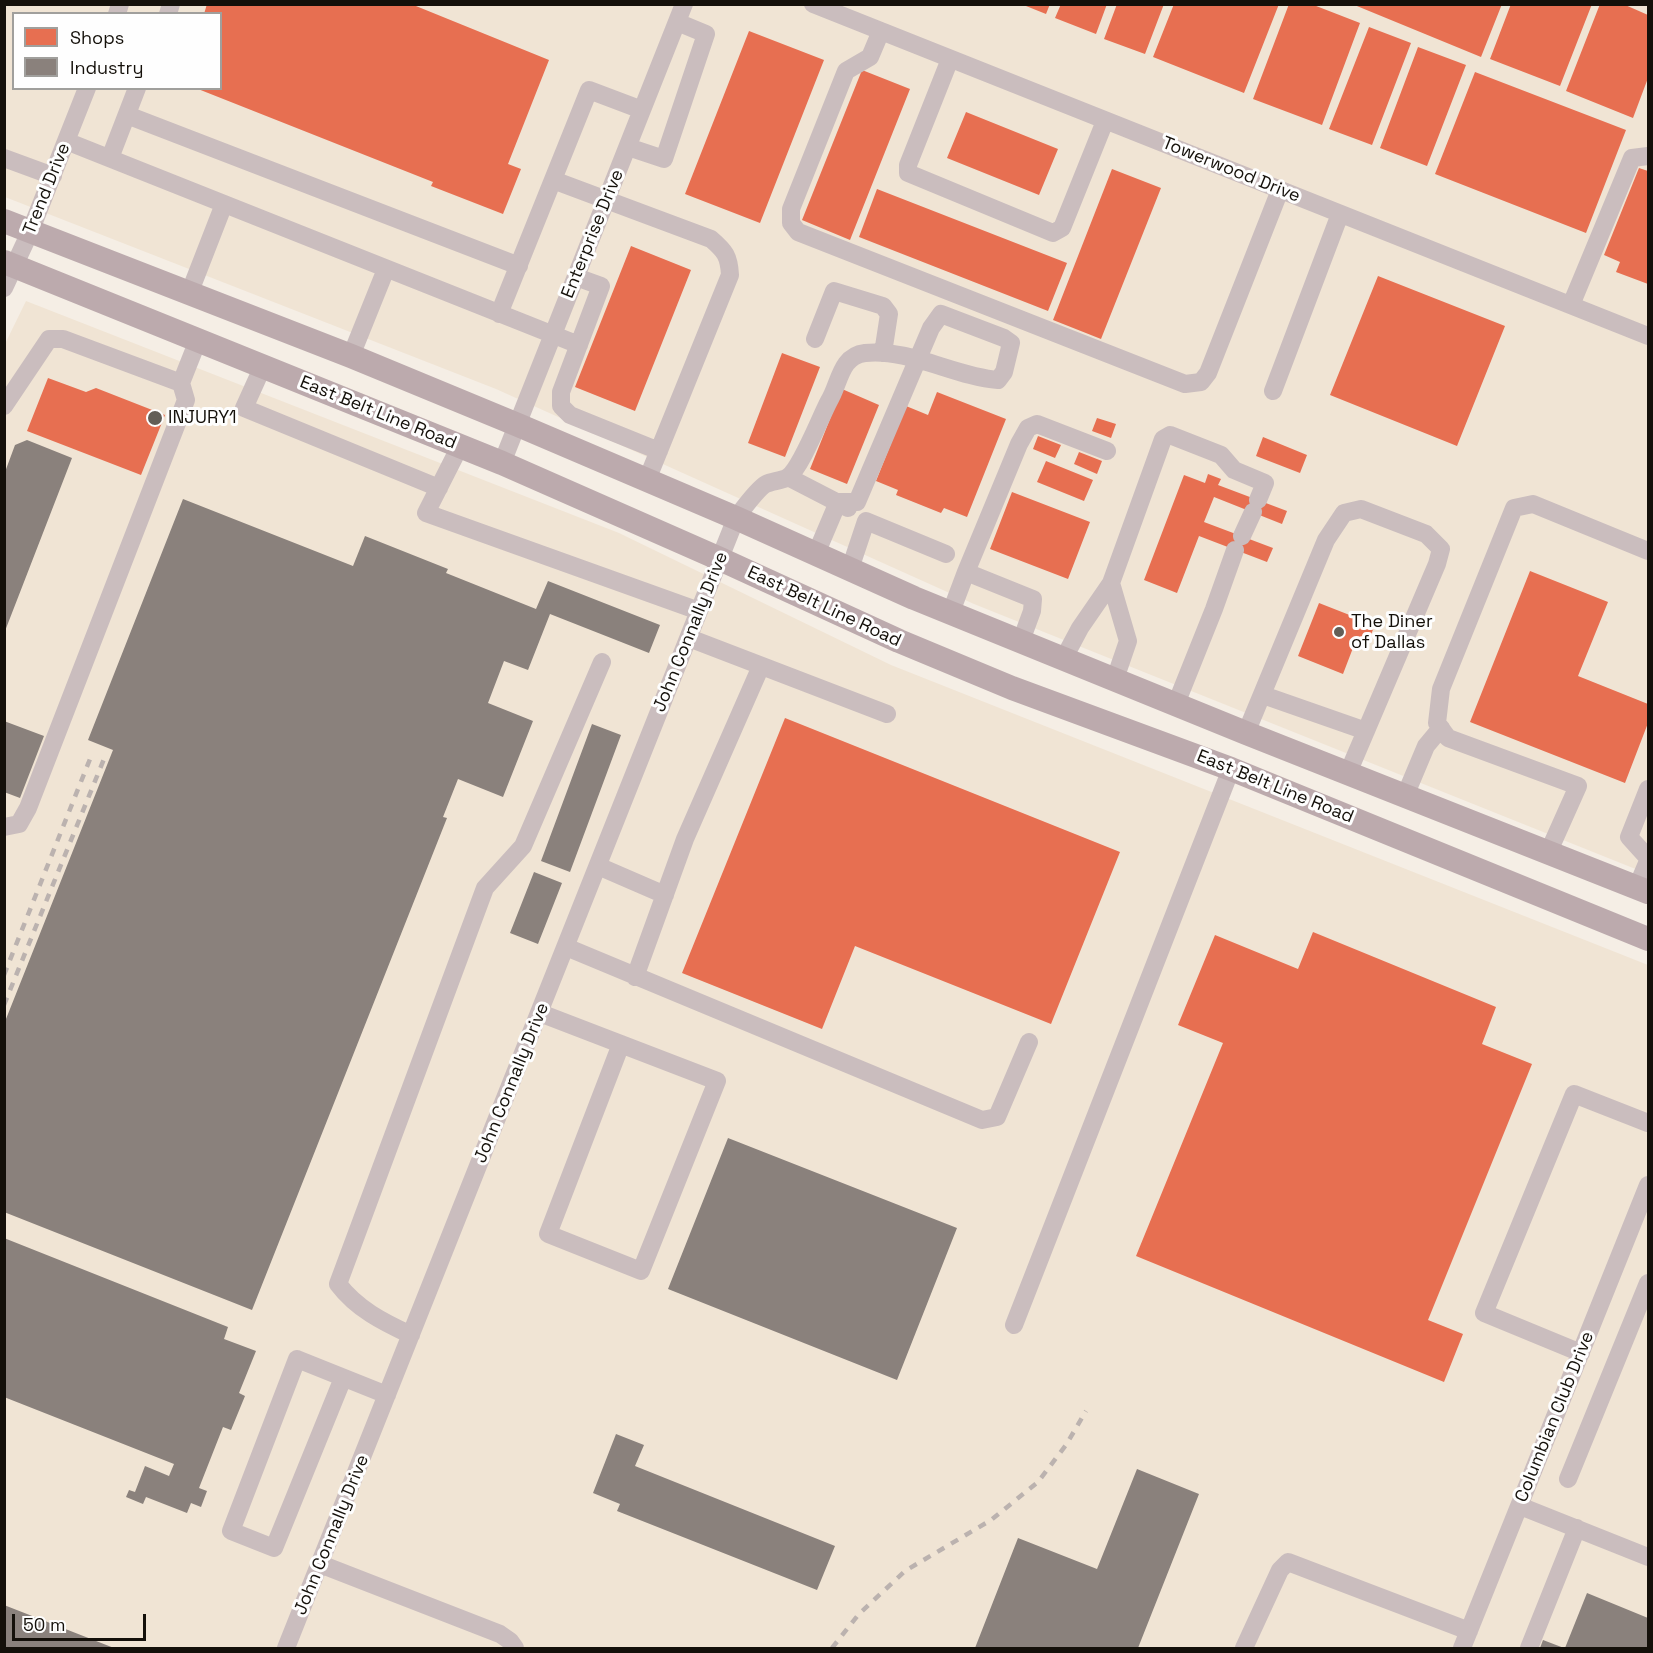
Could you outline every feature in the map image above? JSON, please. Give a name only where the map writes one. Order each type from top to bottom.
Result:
[{"type":"main road","points":[[4,221],[351,356],[647,480],[951,612],[1246,733],[1643,889]]},
{"type":"main road","name":"East Belt Line Road","points":[[9,264],[502,463],[720,559],[898,641],[1012,688],[1231,769],[1648,939]]},
{"type":"main road","points":[[1231,769],[1246,733]]},
{"type":"street","name":"Enterprise Drive","points":[[502,463],[684,4]]},
{"type":"street","name":"Towerwood Drive","points":[[813,4],[1648,336]]},
{"type":"street","points":[[628,147],[664,159],[706,34],[677,22]]},
{"type":"street","points":[[881,31],[870,57],[846,71],[791,209],[791,223],[798,232],[1185,384],[1201,382],[1208,373],[1280,190]]},
{"type":"street","points":[[950,59],[908,165],[908,173],[1053,233],[1062,228],[1105,121]]},
{"type":"street","name":"Trend Drive","points":[[4,288],[9,264],[30,232],[86,90]]},
{"type":"street","points":[[110,158],[136,90]]},
{"type":"street","points":[[499,314],[589,90],[642,110]]},
{"type":"street","points":[[127,115],[519,266]]},
{"type":"street","points":[[66,141],[579,345]]},
{"type":"street","points":[[1571,305],[1632,158],[1648,156]]},
{"type":"street","points":[[4,158],[52,176]]},
{"type":"street","points":[[553,180],[711,239],[724,249],[730,262],[730,274],[647,480]]},
{"type":"street","points":[[189,294],[224,204]]},
{"type":"street","points":[[1273,392],[1340,214]]},
{"type":"street","points":[[351,356],[386,269]]},
{"type":"street","points":[[576,277],[601,286],[561,392],[561,406],[570,415],[659,451]]},
{"type":"street","points":[[815,339],[834,291],[883,306],[889,314],[883,353]]},
{"type":"street","points":[[838,501],[857,502],[919,360],[931,328],[941,314],[1004,338],[1011,343],[1004,372],[998,380],[984,379],[940,364],[919,360],[883,353],[854,355],[843,366],[831,398],[821,414],[800,462],[788,477],[838,501],[866,521],[946,554]]},
{"type":"street","points":[[4,406],[49,339],[63,339],[181,383]]},
{"type":"street","points":[[4,827],[19,824],[28,808],[186,400],[181,383],[198,340]]},
{"type":"street","points":[[263,366],[244,408],[439,488]]},
{"type":"street","points":[[951,612],[1018,444],[1028,428],[1037,424],[1107,451]]},
{"type":"street","points":[[1064,657],[1080,628],[1111,583],[1163,439],[1170,435],[1221,455],[1234,470],[1265,483],[1176,704]]},
{"type":"street","points":[[460,446],[426,513],[699,611]]},
{"type":"street","name":"John Connally Drive","points":[[286,1648],[736,518],[765,484],[788,477]]},
{"type":"street","points":[[816,554],[838,501]]},
{"type":"street","points":[[1549,851],[1578,786],[1448,738],[1437,723],[1441,689],[1514,508],[1533,504],[1648,551]]},
{"type":"street","points":[[1246,733],[1326,540],[1344,513],[1361,509],[1426,534],[1441,549],[1426,590],[1348,773]]},
{"type":"street","points":[[850,569],[866,521]]},
{"type":"street","points":[[966,572],[1033,599],[1032,611],[1021,640]]},
{"type":"street","points":[[1111,583],[1128,641],[1115,679]]},
{"type":"street","points":[[689,638],[887,714]]},
{"type":"street","points":[[411,1335],[380,1321],[364,1310],[338,1284],[486,888],[523,846],[602,662]]},
{"type":"street","points":[[635,977],[685,839],[761,666]]},
{"type":"street","points":[[1263,695],[1366,731]]},
{"type":"street","points":[[1405,796],[1426,746],[1441,728]]},
{"type":"street","points":[[1014,1325],[1231,769]]},
{"type":"street","points":[[1643,889],[1648,860],[1629,837],[1648,789]]},
{"type":"street","points":[[598,866],[664,895]]},
{"type":"street","points":[[566,947],[982,1120],[997,1116],[1029,1042]]},
{"type":"street","points":[[540,1012],[717,1081],[641,1271],[549,1234],[621,1044]]},
{"type":"street","points":[[1581,1353],[1484,1312],[1574,1094],[1648,1124]]},
{"type":"street","name":"Columbian Club Drive","points":[[1462,1648],[1648,1185]]},
{"type":"street","points":[[1568,1479],[1648,1283]]},
{"type":"street","points":[[343,1378],[274,1548],[231,1531],[297,1359],[387,1395]]},
{"type":"street","points":[[1520,1506],[1648,1557]]},
{"type":"street","points":[[1529,1648],[1577,1528]]},
{"type":"street","points":[[1244,1648],[1280,1570],[1288,1562],[1469,1630]]},
{"type":"street","points":[[320,1564],[500,1634],[515,1648]]},
{"type":"shaded area","points":[[4,5],[1648,5],[1648,874],[974,604],[496,389],[5,197]]},
{"type":"shaded area","points":[[26,301],[619,533],[891,665],[1648,965],[1648,1648],[5,1648],[4,346]]},
{"type":"building: Shops","points":[[207,4],[411,4],[549,60],[508,164],[521,169],[503,214],[431,186],[433,182],[201,90],[222,90],[222,12],[205,12]]},
{"type":"building: Shops","points":[[1021,4],[1050,4],[1046,14]]},
{"type":"building: Shops","points":[[1061,4],[1107,4],[1096,34],[1055,18]]},
{"type":"building: Shops","points":[[1117,4],[1164,4],[1145,54],[1104,39]]},
{"type":"building: Shops","points":[[1174,4],[1279,4],[1244,93],[1153,57]]},
{"type":"building: Shops","points":[[1289,4],[1311,4],[1360,23],[1322,125],[1253,99]]},
{"type":"building: Shops","points":[[1352,4],[1502,4],[1481,57]]},
{"type":"building: Shops","points":[[1511,4],[1592,4],[1560,86],[1490,59]]},
{"type":"building: Shops","points":[[1600,4],[1623,4],[1648,15],[1648,78],[1633,118],[1566,91]]},
{"type":"building: Shops","points":[[1369,27],[1411,43],[1372,145],[1329,129]]},
{"type":"building: Shops","points":[[749,31],[824,60],[760,223],[685,194]]},
{"type":"building: Shops","points":[[1418,47],[1466,65],[1427,166],[1380,148]]},
{"type":"building: Shops","points":[[862,70],[910,89],[850,240],[802,220]]},
{"type":"building: Shops","points":[[1475,72],[1626,130],[1586,233],[1435,174]]},
{"type":"building: Shops","points":[[966,112],[1058,149],[1039,195],[947,158]]},
{"type":"building: Shops","points":[[1639,168],[1648,171],[1648,284],[1616,272],[1620,262],[1604,255]]},
{"type":"building: Shops","points":[[1112,169],[1161,188],[1101,339],[1053,320]]},
{"type":"building: Shops","points":[[877,189],[1067,263],[1048,311],[859,237]]},
{"type":"building: Shops","points":[[631,246],[691,270],[635,411],[575,387]]},
{"type":"building: Shops","points":[[1378,276],[1505,326],[1457,446],[1330,395]]},
{"type":"building: Shops","points":[[782,353],[820,367],[785,457],[748,443]]},
{"type":"building: Shops","points":[[48,378],[86,392],[96,388],[165,415],[141,475],[27,431]]},
{"type":"building: Shops","points":[[842,389],[879,405],[847,484],[810,469]]},
{"type":"building: Shops","points":[[937,392],[1006,419],[967,517],[944,508],[941,513],[896,495],[898,490],[876,481],[906,406],[928,415]]},
{"type":"building: Shops","points":[[1097,418],[1116,424],[1111,438],[1092,431]]},
{"type":"building: Shops","points":[[1038,436],[1061,445],[1055,458],[1033,449]]},
{"type":"building: Shops","points":[[1263,437],[1307,455],[1300,473],[1256,456]]},
{"type":"building: Shops","points":[[1079,452],[1102,461],[1097,474],[1074,464]]},
{"type":"building: Shops","points":[[1046,461],[1093,480],[1084,501],[1037,482]]},
{"type":"building: Shops","points":[[1208,474],[1221,479],[1218,485],[1287,511],[1282,524],[1214,497],[1204,522],[1273,548],[1267,562],[1199,536],[1177,593],[1144,580],[1184,475],[1205,483]]},
{"type":"building: Shops","points":[[1012,492],[1090,522],[1068,579],[990,549]]},
{"type":"building: Shops","points":[[1530,571],[1608,602],[1578,676],[1648,704],[1648,723],[1625,783],[1470,722]]},
{"type":"building: Shops","name":"The Diner of Dallas","points":[[1319,603],[1375,625],[1367,644],[1356,640],[1343,674],[1298,656]]},
{"type":"building: Shops","points":[[785,718],[1120,852],[1051,1024],[855,946],[822,1029],[682,973]]},
{"type":"building: Shops","points":[[1313,932],[1496,1007],[1482,1044],[1532,1064],[1428,1320],[1463,1334],[1444,1382],[1136,1256],[1223,1043],[1178,1025],[1215,935],[1298,969]]},
{"type":"building: Industry","points":[[27,440],[72,458],[5,631],[5,472],[15,445]]},
{"type":"building: Industry","points":[[183,499],[353,566],[365,536],[448,569],[446,573],[536,609],[548,581],[660,625],[649,653],[550,614],[528,670],[504,661],[488,703],[533,721],[503,797],[458,779],[443,817],[447,818],[252,1310],[4,1212],[4,1024],[113,750],[88,740]]},
{"type":"building: Industry","points":[[4,721],[44,736],[20,798],[4,792]]},
{"type":"building: Industry","points":[[592,724],[621,735],[570,872],[541,861]]},
{"type":"building: Industry","points":[[534,872],[562,883],[538,944],[510,933]]},
{"type":"building: Industry","points":[[728,1138],[957,1228],[897,1380],[668,1289]]},
{"type":"building: Industry","points":[[4,1238],[228,1327],[224,1339],[256,1351],[239,1393],[245,1396],[231,1430],[223,1427],[199,1488],[207,1491],[201,1507],[191,1503],[187,1513],[146,1497],[143,1504],[126,1497],[129,1490],[135,1492],[145,1466],[169,1476],[174,1464],[4,1397]]},
{"type":"building: Industry","points":[[616,1434],[644,1445],[635,1466],[835,1546],[817,1590],[617,1511],[620,1504],[593,1493]]},
{"type":"building: Industry","points":[[1137,1469],[1199,1494],[1138,1648],[975,1648],[1018,1538],[1097,1569]]},
{"type":"building: Industry","points":[[1587,1593],[1648,1618],[1648,1648],[1565,1648]]},
{"type":"building: Industry","points":[[4,1605],[114,1648],[4,1648]]},
{"type":"building: Industry","points":[[1543,1640],[1564,1648],[1540,1648]]},
{"type":"railway","points":[[4,975],[92,754]]},
{"type":"railway","points":[[4,1005],[104,759]]},
{"type":"railway","points":[[832,1648],[859,1614],[905,1571],[991,1520],[1038,1482],[1066,1445],[1086,1411]]},
{"type":"place","name":"INJURY1","points":[[155,418]]},
{"type":"place","name":"The Diner of Dallas","points":[[1339,632]]}]
